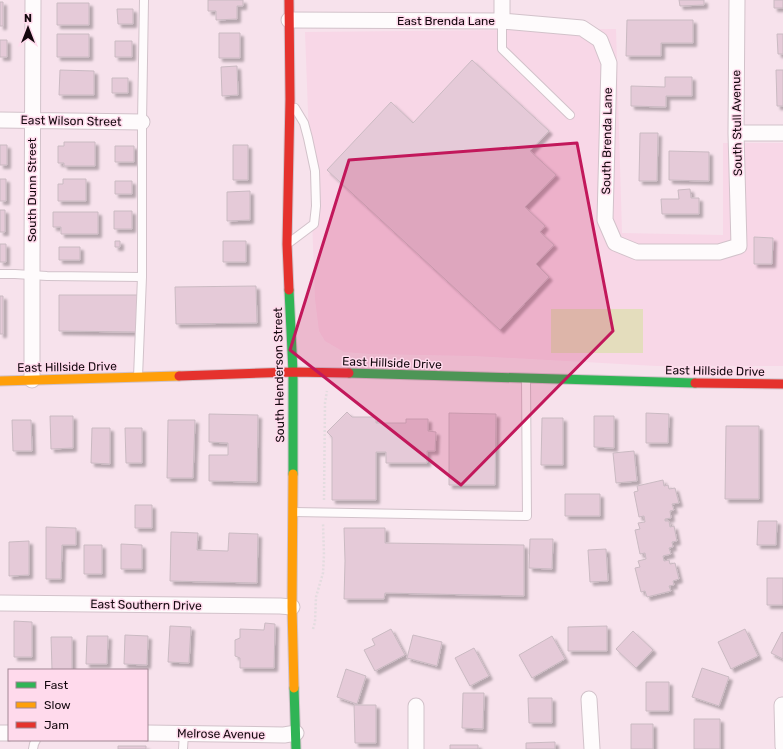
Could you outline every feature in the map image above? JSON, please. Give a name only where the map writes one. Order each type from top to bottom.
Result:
[{"type":"main road","name":"South Henderson Street","points":[[289,0],[290,100],[288,244],[293,372],[292,607],[296,749]]},
{"type":"main road","name":"East Hillside Drive","points":[[0,381],[138,378],[293,372],[692,384],[783,384]]},
{"type":"street","name":"South Dunn Street","points":[[32,380],[33,0]]},
{"type":"street","points":[[502,0],[502,22]]},
{"type":"street","name":"South Stull Avenue","points":[[737,0],[736,133],[739,246]]},
{"type":"street","name":"East Brenda Lane","points":[[289,20],[502,22],[582,28],[600,40]]},
{"type":"street","name":"South Brenda Lane","points":[[600,40],[609,63],[606,220],[615,243],[637,252],[718,252],[739,246]]},
{"type":"street","name":"East Wilson Street","points":[[0,120],[142,122]]},
{"type":"street","points":[[736,133],[783,133]]},
{"type":"street","name":"East Southern Drive","points":[[0,603],[292,607]]},
{"type":"street","points":[[589,699],[592,749]]},
{"type":"street","points":[[782,705],[783,746]]},
{"type":"street","points":[[416,706],[416,749]]},
{"type":"street","name":"Melrose Avenue","points":[[148,733],[284,735],[296,733]]},
{"type":"lane","points":[[138,378],[142,277],[144,0]]},
{"type":"lane","points":[[502,22],[502,49],[570,115]]},
{"type":"lane","points":[[288,244],[314,224],[316,206],[315,170],[308,138],[304,122],[290,100]]},
{"type":"lane","points":[[0,274],[142,277]]},
{"type":"lane","points":[[293,512],[527,516],[526,378]]},
{"type":"lane","points":[[184,734],[184,749]]},
{"type":"path","points":[[324,503],[325,403]]},
{"type":"path","points":[[315,622],[316,597],[323,572],[324,555],[322,522]]},
{"type":"highlighted area","points":[[577,143],[613,331],[461,485],[290,350],[349,160]]},
{"type":"shaded area","points":[[616,29],[622,233],[723,235],[723,143],[783,143],[783,366],[656,366],[474,356],[370,354],[344,352],[325,341],[319,331],[315,299],[305,32]]},
{"type":"shaded area","points":[[551,309],[643,309],[643,353],[551,353]]},
{"type":"building","points":[[208,0],[243,0],[243,6],[237,6],[237,19],[216,20],[216,11],[208,11]]},
{"type":"building","points":[[679,0],[704,0],[704,5],[680,6]]},
{"type":"building","points":[[774,0],[783,0],[783,8],[774,8]]},
{"type":"building","points":[[0,2],[3,2],[3,26],[0,26]]},
{"type":"building","points":[[57,3],[89,3],[89,25],[57,25]]},
{"type":"building","points":[[117,9],[133,9],[133,24],[118,24]]},
{"type":"building","points":[[627,20],[693,20],[693,43],[661,43],[661,56],[626,56]]},
{"type":"building","points":[[219,33],[240,33],[240,58],[219,58]]},
{"type":"building","points":[[57,34],[89,34],[89,57],[57,57]]},
{"type":"building","points":[[777,34],[783,34],[783,54],[778,54]]},
{"type":"building","points":[[0,40],[7,40],[7,57],[0,57]]},
{"type":"building","points":[[115,41],[132,41],[132,57],[115,57]]},
{"type":"building","points":[[472,60],[549,131],[530,151],[556,175],[525,207],[545,226],[540,232],[554,245],[536,264],[549,277],[500,330],[327,170],[391,102],[413,123]]},
{"type":"building","points":[[237,66],[238,95],[222,96],[221,67]]},
{"type":"building","points":[[60,70],[94,71],[94,95],[59,95]]},
{"type":"building","points":[[776,70],[783,70],[783,106],[777,106]]},
{"type":"building","points":[[665,77],[692,77],[692,96],[666,96],[666,107],[631,106],[631,86],[665,87]]},
{"type":"building","points":[[112,78],[128,78],[128,93],[112,93]]},
{"type":"building","points":[[640,133],[658,133],[657,181],[639,181]]},
{"type":"building","points":[[64,142],[95,142],[95,166],[64,166],[64,163],[58,163],[58,146],[64,146]]},
{"type":"building","points":[[0,145],[7,145],[7,165],[0,165]]},
{"type":"building","points":[[233,145],[248,145],[248,180],[233,180]]},
{"type":"building","points":[[115,146],[134,146],[134,162],[115,162]]},
{"type":"building","points":[[669,151],[709,152],[709,181],[669,180]]},
{"type":"building","points":[[0,179],[6,179],[6,201],[0,201]]},
{"type":"building","points":[[63,179],[86,179],[86,201],[58,201],[58,184],[63,184]]},
{"type":"building","points":[[115,181],[132,181],[132,194],[115,194]]},
{"type":"building","points":[[690,189],[691,198],[699,198],[699,214],[662,214],[661,199],[679,199],[678,190]]},
{"type":"building","points":[[250,191],[250,220],[227,221],[227,192]]},
{"type":"building","points":[[0,210],[5,210],[5,232],[0,232]]},
{"type":"building","points":[[114,211],[132,211],[132,229],[114,229]]},
{"type":"building","points":[[53,212],[98,212],[98,234],[61,234],[61,227],[53,227]]},
{"type":"building","points":[[754,237],[773,238],[772,264],[754,264]]},
{"type":"building","points":[[115,241],[120,241],[120,247],[115,247]]},
{"type":"building","points":[[223,241],[246,241],[246,262],[223,262]]},
{"type":"building","points":[[0,244],[6,244],[6,262],[0,262]]},
{"type":"building","points":[[59,247],[80,247],[80,260],[59,260]]},
{"type":"building","points":[[256,286],[257,323],[176,324],[175,287]]},
{"type":"building","points":[[59,295],[138,295],[138,332],[59,331]]},
{"type":"building","points":[[0,296],[3,296],[3,334],[0,334]]},
{"type":"building","points":[[347,412],[352,417],[376,417],[376,423],[406,423],[406,419],[428,419],[428,431],[436,432],[435,451],[427,451],[427,463],[386,463],[386,452],[376,452],[376,500],[332,500],[332,437],[327,432]]},
{"type":"building","points":[[449,413],[496,414],[495,485],[449,485]]},
{"type":"building","points":[[646,413],[669,414],[668,443],[646,443]]},
{"type":"building","points":[[209,414],[258,415],[257,482],[209,481],[209,455],[228,455],[228,443],[209,442]]},
{"type":"building","points":[[50,416],[73,416],[73,448],[51,449]]},
{"type":"building","points":[[594,416],[614,416],[614,448],[594,447]]},
{"type":"building","points":[[542,418],[563,418],[563,465],[541,465]]},
{"type":"building","points":[[12,420],[31,420],[32,451],[13,451]]},
{"type":"building","points":[[168,420],[195,420],[193,478],[167,478]]},
{"type":"building","points":[[726,426],[759,426],[759,499],[725,499]]},
{"type":"building","points":[[92,428],[110,428],[110,464],[91,463]]},
{"type":"building","points":[[125,428],[142,428],[142,463],[126,463]]},
{"type":"building","points":[[634,451],[637,481],[616,483],[613,453]]},
{"type":"building","points":[[663,480],[664,486],[668,485],[669,489],[675,488],[679,503],[672,504],[674,510],[670,511],[671,518],[665,519],[665,521],[669,521],[670,527],[674,526],[677,541],[672,542],[673,547],[669,548],[671,554],[663,556],[664,561],[669,560],[670,564],[675,563],[679,579],[673,581],[674,585],[669,586],[671,591],[647,597],[645,591],[641,592],[635,568],[640,567],[638,561],[646,559],[645,553],[640,554],[635,530],[640,529],[638,523],[645,522],[644,516],[639,517],[634,492],[638,491],[637,486]]},
{"type":"building","points":[[565,494],[600,494],[600,516],[565,516]]},
{"type":"building","points":[[135,505],[152,505],[152,528],[135,528]]},
{"type":"building","points":[[758,521],[777,521],[776,545],[757,545]]},
{"type":"building","points":[[46,527],[76,528],[76,545],[62,545],[61,579],[46,579]]},
{"type":"building","points":[[344,528],[385,528],[385,543],[524,545],[524,596],[385,593],[384,599],[344,599]]},
{"type":"building","points":[[171,532],[198,533],[197,550],[228,551],[229,533],[258,534],[257,583],[170,581]]},
{"type":"building","points":[[530,539],[553,539],[552,569],[529,568]]},
{"type":"building","points":[[29,541],[29,575],[9,576],[9,542]]},
{"type":"building","points":[[121,544],[142,545],[142,569],[121,569]]},
{"type":"building","points":[[84,545],[102,545],[102,574],[84,574]]},
{"type":"building","points":[[606,549],[608,581],[590,582],[588,550]]},
{"type":"building","points":[[767,578],[783,578],[783,605],[767,605]]},
{"type":"building","points":[[14,621],[32,622],[32,657],[14,657]]},
{"type":"building","points":[[265,623],[275,624],[274,668],[240,668],[240,658],[235,656],[235,640],[240,638],[240,629],[264,630]]},
{"type":"building","points":[[170,626],[191,627],[189,663],[168,662]]},
{"type":"building","points":[[607,626],[607,651],[568,651],[568,627]]},
{"type":"building","points":[[391,629],[405,655],[375,671],[364,650],[375,645],[372,639]]},
{"type":"building","points":[[745,629],[758,656],[731,669],[718,642]]},
{"type":"building","points":[[633,631],[653,650],[636,668],[616,649]]},
{"type":"building","points":[[782,632],[783,633],[783,659],[771,653]]},
{"type":"building","points":[[125,635],[148,636],[147,665],[124,664]]},
{"type":"building","points":[[413,635],[442,642],[437,666],[407,658]]},
{"type":"building","points":[[87,636],[108,636],[107,664],[86,664]]},
{"type":"building","points":[[552,636],[565,659],[532,678],[519,655]]},
{"type":"building","points":[[51,637],[72,637],[72,669],[52,669]]},
{"type":"building","points":[[474,648],[489,676],[470,686],[455,658]]},
{"type":"building","points":[[702,668],[729,677],[719,706],[692,697]]},
{"type":"building","points":[[346,669],[366,676],[357,704],[337,697]]},
{"type":"building","points":[[646,682],[669,682],[669,711],[646,711]]},
{"type":"building","points":[[463,693],[484,693],[483,729],[462,728]]},
{"type":"building","points":[[528,698],[552,698],[552,723],[529,723]]},
{"type":"building","points":[[354,705],[376,705],[376,743],[355,743]]},
{"type":"building","points":[[694,719],[720,719],[720,749],[694,749]]},
{"type":"building","points":[[631,724],[653,724],[653,749],[631,749]]},
{"type":"building","points":[[555,742],[555,749],[526,749],[526,743]]},
{"type":"building","points":[[450,745],[478,745],[478,749],[450,749]]},
{"type":"building","points":[[118,746],[146,746],[146,749],[118,749]]},
{"type":"traffic: fast","points":[[289,290],[293,372],[293,474]]},
{"type":"traffic: fast","points":[[349,373],[695,383]]},
{"type":"traffic: fast","points":[[294,688],[296,749]]},
{"type":"traffic: slow","points":[[0,381],[179,376]]},
{"type":"traffic: slow","points":[[293,474],[292,607],[294,688]]},
{"type":"traffic: jam","points":[[289,0],[290,99],[287,244],[289,290]]},
{"type":"traffic: jam","points":[[179,376],[293,372],[349,373]]},
{"type":"traffic: jam","points":[[695,383],[783,384]]}]
